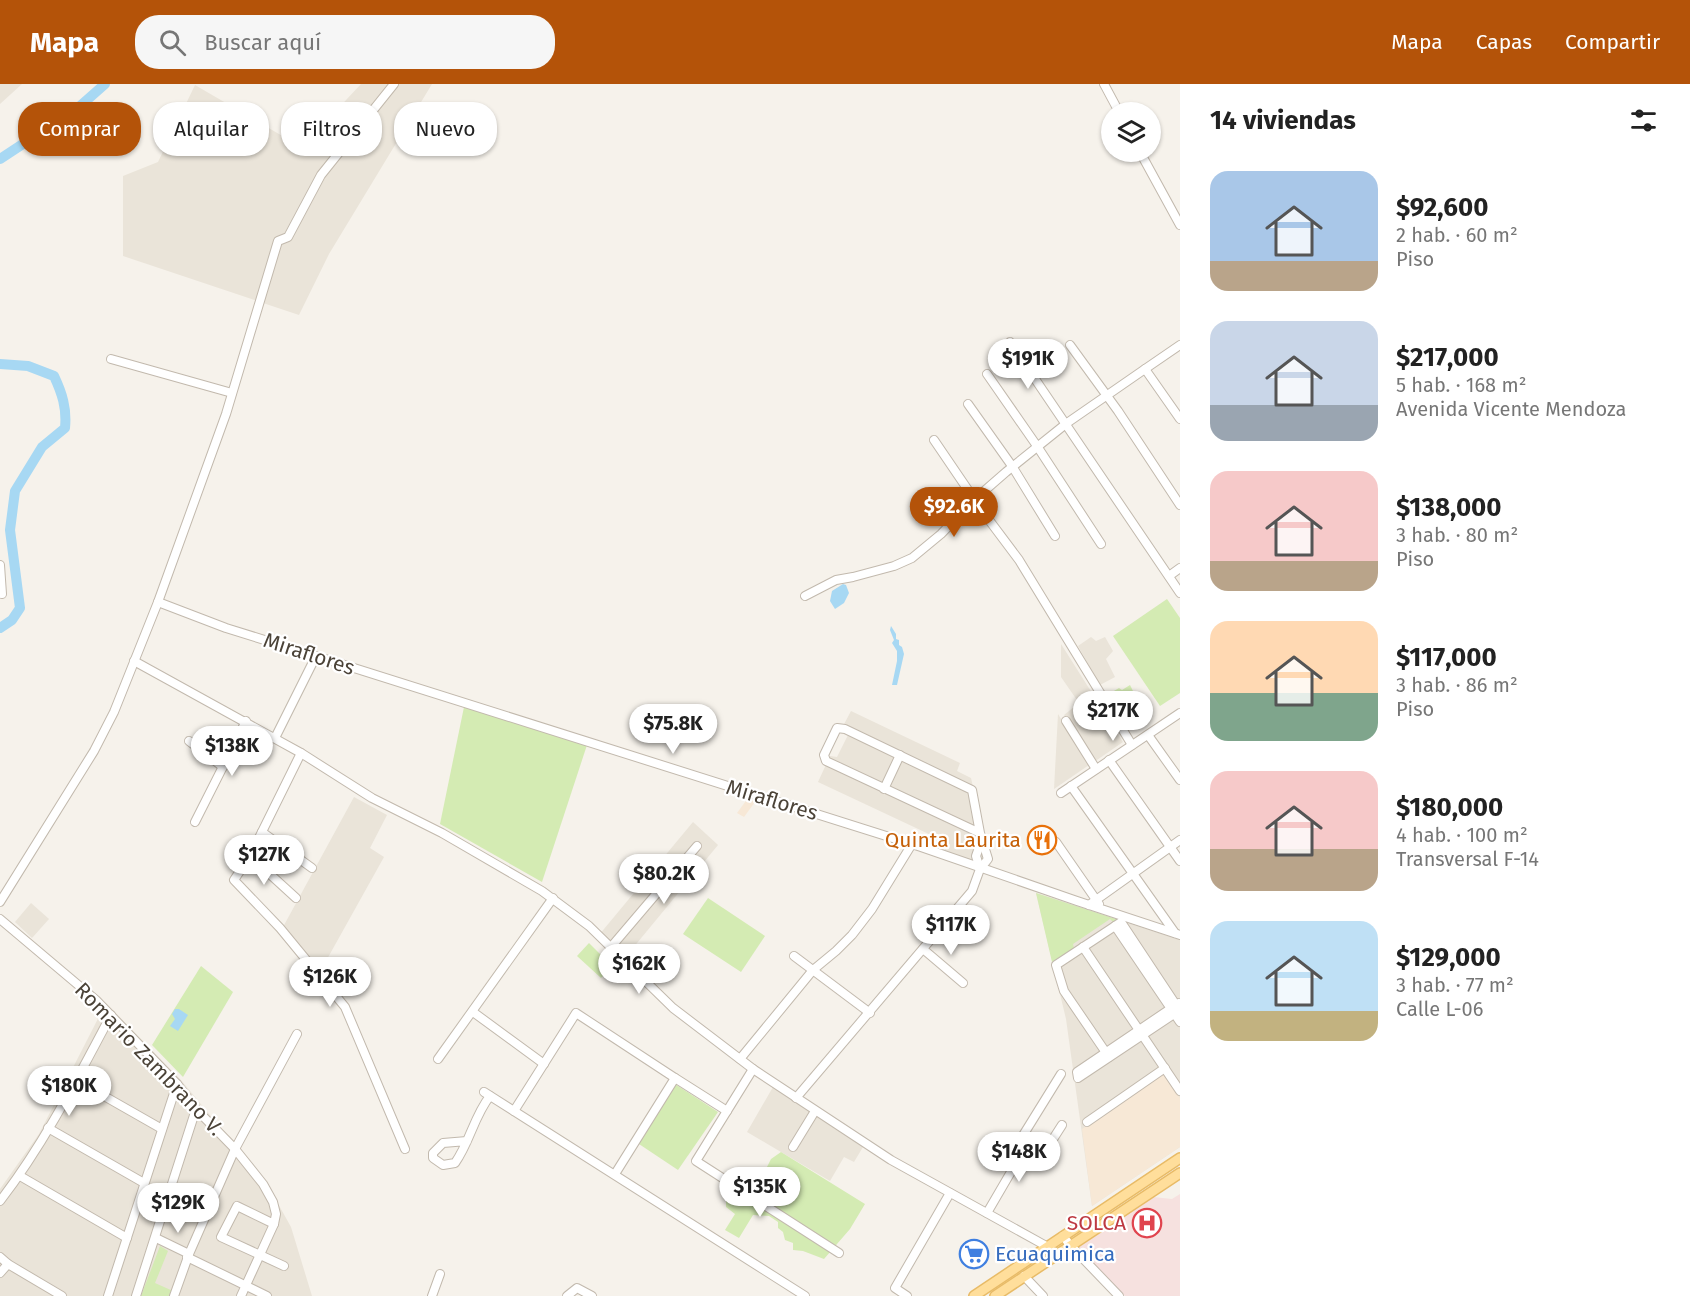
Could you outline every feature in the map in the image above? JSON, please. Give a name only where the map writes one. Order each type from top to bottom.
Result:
[{"type":"main road","points":[[974,1296],[1180,1158]]},
{"type":"main road","points":[[995,1296],[1180,1173]]},
{"type":"street","points":[[0,902],[104,733],[158,602],[232,393],[278,242],[288,237],[321,176],[394,84]]},
{"type":"street","points":[[1104,84],[1114,102]]},
{"type":"street","points":[[1145,162],[1180,225]]},
{"type":"street","points":[[1010,342],[1180,592]]},
{"type":"street","points":[[1070,345],[1180,505]]},
{"type":"street","points":[[805,596],[836,580],[873,572],[912,558],[941,534],[975,499],[1037,446],[1180,345]]},
{"type":"street","points":[[111,359],[232,393]]},
{"type":"street","points":[[1145,369],[1180,419]]},
{"type":"street","points":[[987,374],[1101,544]]},
{"type":"street","points":[[968,404],[1012,466],[1055,536]]},
{"type":"street","points":[[934,440],[1019,560],[1132,745]]},
{"type":"street","points":[[0,565],[2,594]]},
{"type":"street","points":[[1169,576],[1180,568]]},
{"type":"street","name":"Miraflores","points":[[158,602],[226,628],[912,844],[1178,934]]},
{"type":"street","points":[[275,738],[316,656]]},
{"type":"street","points":[[134,661],[246,721],[372,798],[442,833],[553,898],[589,926],[665,1001],[753,1069],[891,1160],[1048,1247]]},
{"type":"street","points":[[1061,793],[1180,712]]},
{"type":"street","points":[[195,822],[246,721]]},
{"type":"street","points":[[1066,721],[1096,769]]},
{"type":"street","points":[[796,1098],[972,891],[980,868],[988,859],[972,790],[840,727],[837,728],[824,755],[826,761],[981,836]]},
{"type":"street","points":[[1148,735],[1180,780]]},
{"type":"street","points":[[189,741],[223,767]]},
{"type":"street","points":[[301,753],[250,856],[234,880],[280,928],[345,1007],[405,1149]]},
{"type":"street","points":[[884,789],[900,755]]},
{"type":"street","points":[[1109,760],[1180,861]]},
{"type":"street","points":[[1071,786],[1178,934]]},
{"type":"street","points":[[262,832],[312,868]]},
{"type":"street","points":[[1089,905],[1180,840]]},
{"type":"street","points":[[1056,842],[1104,910]]},
{"type":"street","points":[[740,1059],[813,970],[836,951],[872,909],[912,844]]},
{"type":"street","points":[[611,948],[697,846]]},
{"type":"street","points":[[250,856],[296,898]]},
{"type":"street","points":[[438,1059],[553,898]]},
{"type":"street","name":"Romario Zambrano V.","points":[[0,919],[96,1000],[177,1084],[196,1109],[235,1149],[262,1184],[273,1202],[276,1214],[274,1224]]},
{"type":"street","points":[[1177,1009],[1107,1055],[1064,991],[1056,965],[1120,922],[1177,1009],[1180,1022]]},
{"type":"street","points":[[1083,947],[1180,1091]]},
{"type":"street","points":[[923,949],[963,983]]},
{"type":"street","points":[[794,956],[870,1013]]},
{"type":"street","points":[[473,1012],[544,1064]]},
{"type":"street","points":[[514,1111],[576,1013],[727,1111]]},
{"type":"street","points":[[0,1201],[20,1176],[111,1016]]},
{"type":"street","points":[[174,1296],[188,1256],[235,1149],[297,1034]]},
{"type":"street","points":[[1086,1122],[1165,1068]]},
{"type":"street","points":[[753,1069],[696,1161],[839,1253]]},
{"type":"street","points":[[1061,1074],[1022,1137],[1046,1150],[1062,1125]]},
{"type":"street","points":[[615,1174],[675,1078]]},
{"type":"street","points":[[76,1080],[162,1129]]},
{"type":"street","points":[[108,1296],[177,1084]]},
{"type":"street","points":[[466,1141],[487,1094],[615,1174],[792,1293],[805,1296]]},
{"type":"street","points":[[136,1296],[196,1109]]},
{"type":"street","points":[[793,1147],[815,1111]]},
{"type":"street","points":[[48,1128],[144,1183]]},
{"type":"street","points":[[987,1213],[1029,1141]]},
{"type":"street","points":[[20,1176],[127,1238]]},
{"type":"street","points":[[907,1296],[894,1288],[950,1192]]},
{"type":"street","points":[[241,1296],[245,1286],[260,1255],[274,1224],[237,1206],[222,1239],[260,1255],[284,1266]]},
{"type":"street","points":[[1064,1236],[1119,1296]]},
{"type":"street","points":[[156,1238],[267,1296]]},
{"type":"street","points":[[0,1257],[62,1296]]},
{"type":"street","points":[[0,1273],[8,1264]]},
{"type":"street","points":[[432,1296],[440,1274]]},
{"type":"street","points":[[1024,1276],[1043,1296]]},
{"type":"street","points":[[567,1296],[577,1288],[592,1296]]},
{"type":"shaded area","points":[[0,84],[22,84],[0,104]]},
{"type":"shaded area","points":[[361,84],[432,84],[421,102],[394,102],[394,147],[329,254],[299,315],[123,256],[123,176],[158,162],[161,156],[269,156],[269,128],[281,135],[281,156],[382,156],[382,102],[344,102]]},
{"type":"shaded area","points":[[195,85],[224,102],[187,102]]},
{"type":"shaded area","points":[[1091,637],[1096,641],[1105,637],[1113,651],[1106,659],[1115,677],[1100,685],[1078,646]]},
{"type":"shaded area","points":[[1061,644],[1123,742],[1094,762],[1064,715],[1079,703],[1061,677]]},
{"type":"shaded area","points":[[851,711],[960,763],[957,771],[971,778],[992,872],[943,854],[948,843],[818,782],[830,756],[837,757],[849,733],[842,728]]},
{"type":"shaded area","points":[[1058,714],[1089,765],[1054,789]]},
{"type":"shaded area","points":[[354,797],[387,815],[370,848],[384,857],[321,970],[283,927]]},
{"type":"shaded area","points":[[748,798],[755,802],[744,817],[737,813]]},
{"type":"shaded area","points":[[693,822],[718,845],[623,960],[599,935]]},
{"type":"shaded area","points":[[1036,893],[1180,940],[1180,1147],[1092,1206],[1066,1019]]},
{"type":"shaded area","points":[[31,903],[49,919],[32,938],[15,922]]},
{"type":"shaded area","points":[[106,1003],[181,1080],[267,1184],[291,1227],[312,1296],[0,1296],[0,1189],[39,1134]]},
{"type":"shaded area","points":[[1163,1073],[1180,1098],[1180,1147],[1092,1206],[1082,1129]]},
{"type":"shaded area","points":[[773,1087],[863,1147],[854,1162],[844,1157],[830,1181],[747,1132]]},
{"type":"shaded area","name":"SOLCA","points":[[1180,1194],[1180,1296],[1125,1296],[1078,1248],[1153,1197],[1172,1199]]},
{"type":"green space","points":[[1167,599],[1180,618],[1180,693],[1160,706],[1113,636]]},
{"type":"green space","points":[[1130,685],[1139,703],[1119,717],[1107,695]]},
{"type":"green space","points":[[464,707],[587,745],[542,882],[440,824]]},
{"type":"green space","points":[[1036,893],[1119,920],[1113,922],[1110,919],[1073,944],[1074,948],[1052,962]]},
{"type":"green space","points":[[708,898],[765,936],[741,972],[683,934]]},
{"type":"green space","points":[[589,943],[612,966],[601,978],[577,956]]},
{"type":"green space","points":[[201,966],[233,992],[183,1077],[152,1045]]},
{"type":"green space","points":[[675,1084],[718,1112],[678,1170],[636,1142]]},
{"type":"green space","points":[[781,1152],[865,1204],[850,1229],[824,1259],[803,1251],[793,1250],[793,1243],[785,1240],[783,1232],[778,1228],[778,1222],[769,1216],[753,1215],[739,1238],[725,1230],[735,1214],[726,1207],[726,1186],[741,1185],[756,1189],[771,1159]]},
{"type":"green space","points":[[160,1246],[168,1251],[155,1283],[173,1291],[171,1296],[141,1296]]},
{"type":"water","points":[[843,584],[846,585],[849,593],[844,603],[835,609],[830,601],[832,591]]},
{"type":"water","points":[[891,626],[904,654],[897,685],[892,685],[897,651],[892,643],[894,640],[890,630]]},
{"type":"water","points":[[175,1009],[188,1015],[178,1031],[170,1026],[175,1019],[172,1014]]},
{"type":"waterway","points":[[0,159],[79,107],[105,84]]},
{"type":"waterway","points":[[0,364],[28,366],[54,376],[65,414],[65,428],[42,447],[15,491],[10,530],[20,608],[12,620],[0,628]]},
{"type":"place","name":"Quinta Laurita","points":[[1042,840]]},
{"type":"place","name":"SOLCA","points":[[1147,1223]]},
{"type":"place","name":"Ecuaquimica","points":[[974,1254]]}]
